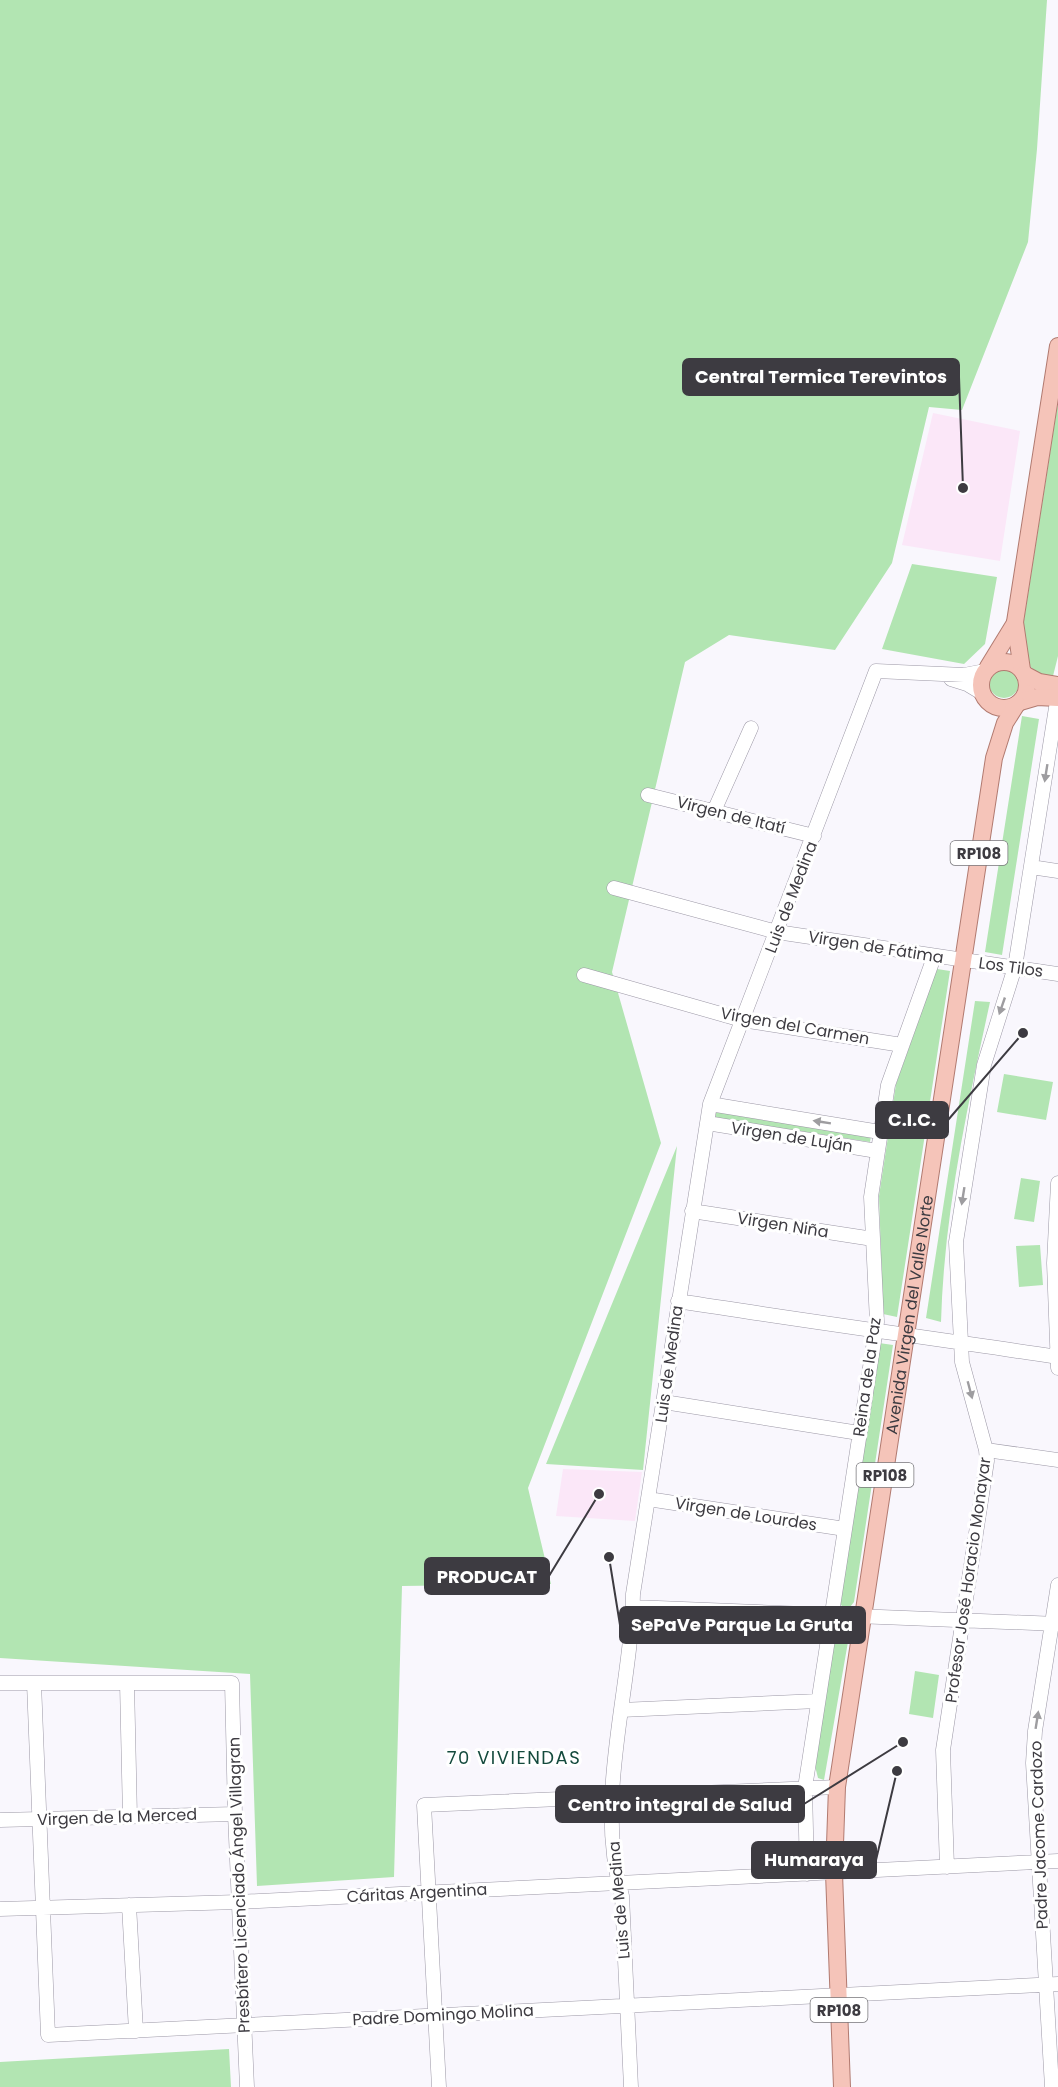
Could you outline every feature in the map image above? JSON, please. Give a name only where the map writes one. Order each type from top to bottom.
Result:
[{"type":"main road","name":"RP108","points":[[1018,703],[1027,689],[1015,622],[1058,346]]},
{"type":"main road","name":"RP108","points":[[983,696],[980,682],[1015,622]]},
{"type":"main road","points":[[986,670],[993,664],[1009,662],[1040,682],[1058,685]]},
{"type":"main road","points":[[983,696],[996,707],[1010,707],[1037,697],[1058,697]]},
{"type":"main road","name":"Avenida Virgen del Valle Norte","points":[[983,696],[991,718],[994,758]]},
{"type":"main road","name":"Avenida Virgen del Valle Norte","points":[[842,2087],[834,1873],[837,1787],[994,758],[1005,723],[1018,703]]},
{"type":"street","name":"Luis de Medina","points":[[631,2087],[622,1896],[615,1870],[611,1797],[648,1499],[710,1104],[876,670],[931,673]]},
{"type":"street","points":[[931,673],[964,675],[986,670]]},
{"type":"street","points":[[931,673],[967,684],[983,696]]},
{"type":"street","name":"Profesor José Horacio Monayar","points":[[947,1867],[943,1750],[986,1450],[962,1362],[956,1242],[984,1065],[1015,967],[1058,697]]},
{"type":"street","points":[[714,811],[751,728]]},
{"type":"street","name":"Virgen de Itatí","points":[[648,795],[814,836]]},
{"type":"street","points":[[1031,867],[1058,871]]},
{"type":"street","name":"Virgen de Fátima","points":[[614,888],[777,932],[964,960]]},
{"type":"street","name":"Reina de la Paz","points":[[807,1874],[805,1788],[875,1332],[871,1197],[877,1151],[888,1085],[934,957]]},
{"type":"street","name":"Los Tilos","points":[[964,960],[1058,974]]},
{"type":"street","name":"Virgen del Carmen","points":[[584,975],[742,1020],[902,1045]]},
{"type":"street","name":"Virgen de Luján","points":[[710,1104],[880,1132]]},
{"type":"street","name":"Virgen de Luján","points":[[707,1123],[877,1151]]},
{"type":"street","points":[[678,1301],[875,1332],[960,1342],[1057,1361],[1058,1183]]},
{"type":"street","name":"Virgen Niña","points":[[692,1210],[873,1239]]},
{"type":"street","points":[[664,1402],[859,1433]]},
{"type":"street","points":[[986,1450],[1058,1460]]},
{"type":"street","name":"Virgen de Lourdes","points":[[648,1499],[844,1529]]},
{"type":"street","name":"Padre Jacome Cardozo","points":[[1052,2087],[1052,1984],[1039,1862],[1034,1763],[1035,1731],[1055,1623],[1058,1585]]},
{"type":"street","points":[[633,1607],[1055,1623]]},
{"type":"street","points":[[0,1683],[127,1683],[130,1817]]},
{"type":"street","points":[[33,1683],[42,1908]]},
{"type":"street","name":"Presbítero Licenciado Ángel Villagran","points":[[127,1683],[232,1683],[238,1902],[247,2087]]},
{"type":"street","points":[[621,1710],[818,1701]]},
{"type":"street","points":[[439,2087],[424,1805],[837,1787]]},
{"type":"street","name":"Virgen de la Merced","points":[[0,1821],[235,1814]]},
{"type":"street","name":"Cáritas Argentina","points":[[0,1910],[238,1902],[1058,1861]]},
{"type":"street","points":[[129,1905],[136,2031]]},
{"type":"street","name":"Padre Domingo Molina","points":[[42,1908],[48,2035],[1052,1984]]},
{"type":"shaded area","points":[[933,413],[1020,431],[1000,561],[902,545]]},
{"type":"shaded area","points":[[563,1469],[642,1472],[635,1521],[556,1516]]},
{"type":"green space","points":[[0,0],[1047,0],[1028,242],[962,410],[929,407],[892,563],[835,650],[729,635],[685,662],[612,972],[661,1143],[528,1488],[551,1584],[402,1586],[394,1877],[257,1886],[250,1674],[0,1658]]},
{"type":"green space","points":[[1058,402],[1058,656],[1053,676],[1038,673],[1029,665],[1021,639]]},
{"type":"green space","points":[[912,564],[997,577],[985,644],[964,664],[882,649]]},
{"type":"green space","points":[[1004,668],[1010,669],[1018,677],[1018,689],[1010,697],[1004,698],[998,697],[990,689],[989,683],[990,677],[998,669]]},
{"type":"green space","points":[[1022,716],[1039,719],[1002,955],[985,952]]},
{"type":"green space","points":[[937,969],[950,971],[897,1317],[883,1314],[879,1196],[896,1084]]},
{"type":"green space","points":[[975,1001],[990,1002],[958,1161],[947,1241],[941,1322],[926,1318]]},
{"type":"green space","points":[[1004,1074],[1053,1082],[1046,1120],[997,1112]]},
{"type":"green space","points":[[716,1112],[871,1136],[870,1142],[715,1118]]},
{"type":"green space","points":[[677,1146],[643,1470],[546,1464]]},
{"type":"green space","points":[[1021,1178],[1040,1181],[1034,1222],[1014,1219]]},
{"type":"green space","points":[[1040,1245],[1043,1285],[1019,1287],[1016,1246]]},
{"type":"green space","points":[[879,1343],[893,1345],[854,1602],[850,1607],[843,1607],[839,1603]]},
{"type":"green space","points":[[842,1628],[847,1630],[849,1636],[824,1780],[818,1778],[815,1766],[835,1633]]},
{"type":"green space","points":[[915,1671],[939,1675],[933,1718],[909,1714]]},
{"type":"green space","points":[[229,2049],[231,2087],[0,2087],[0,2062]]},
{"type":"place","name":"Central Termica Terevintos","points":[[963,488]]},
{"type":"place","name":"C.I.C.","points":[[1023,1033]]},
{"type":"place","name":"PRODUCAT","points":[[599,1494]]},
{"type":"place","name":"SePaVe Parque La Gruta","points":[[609,1557]]},
{"type":"place","name":"Centro integral de Salud","points":[[903,1742]]},
{"type":"place","name":"Humaraya","points":[[897,1771]]},
{"type":"district","name":"70 VIVIENDAS","points":[[514,1757]]}]
